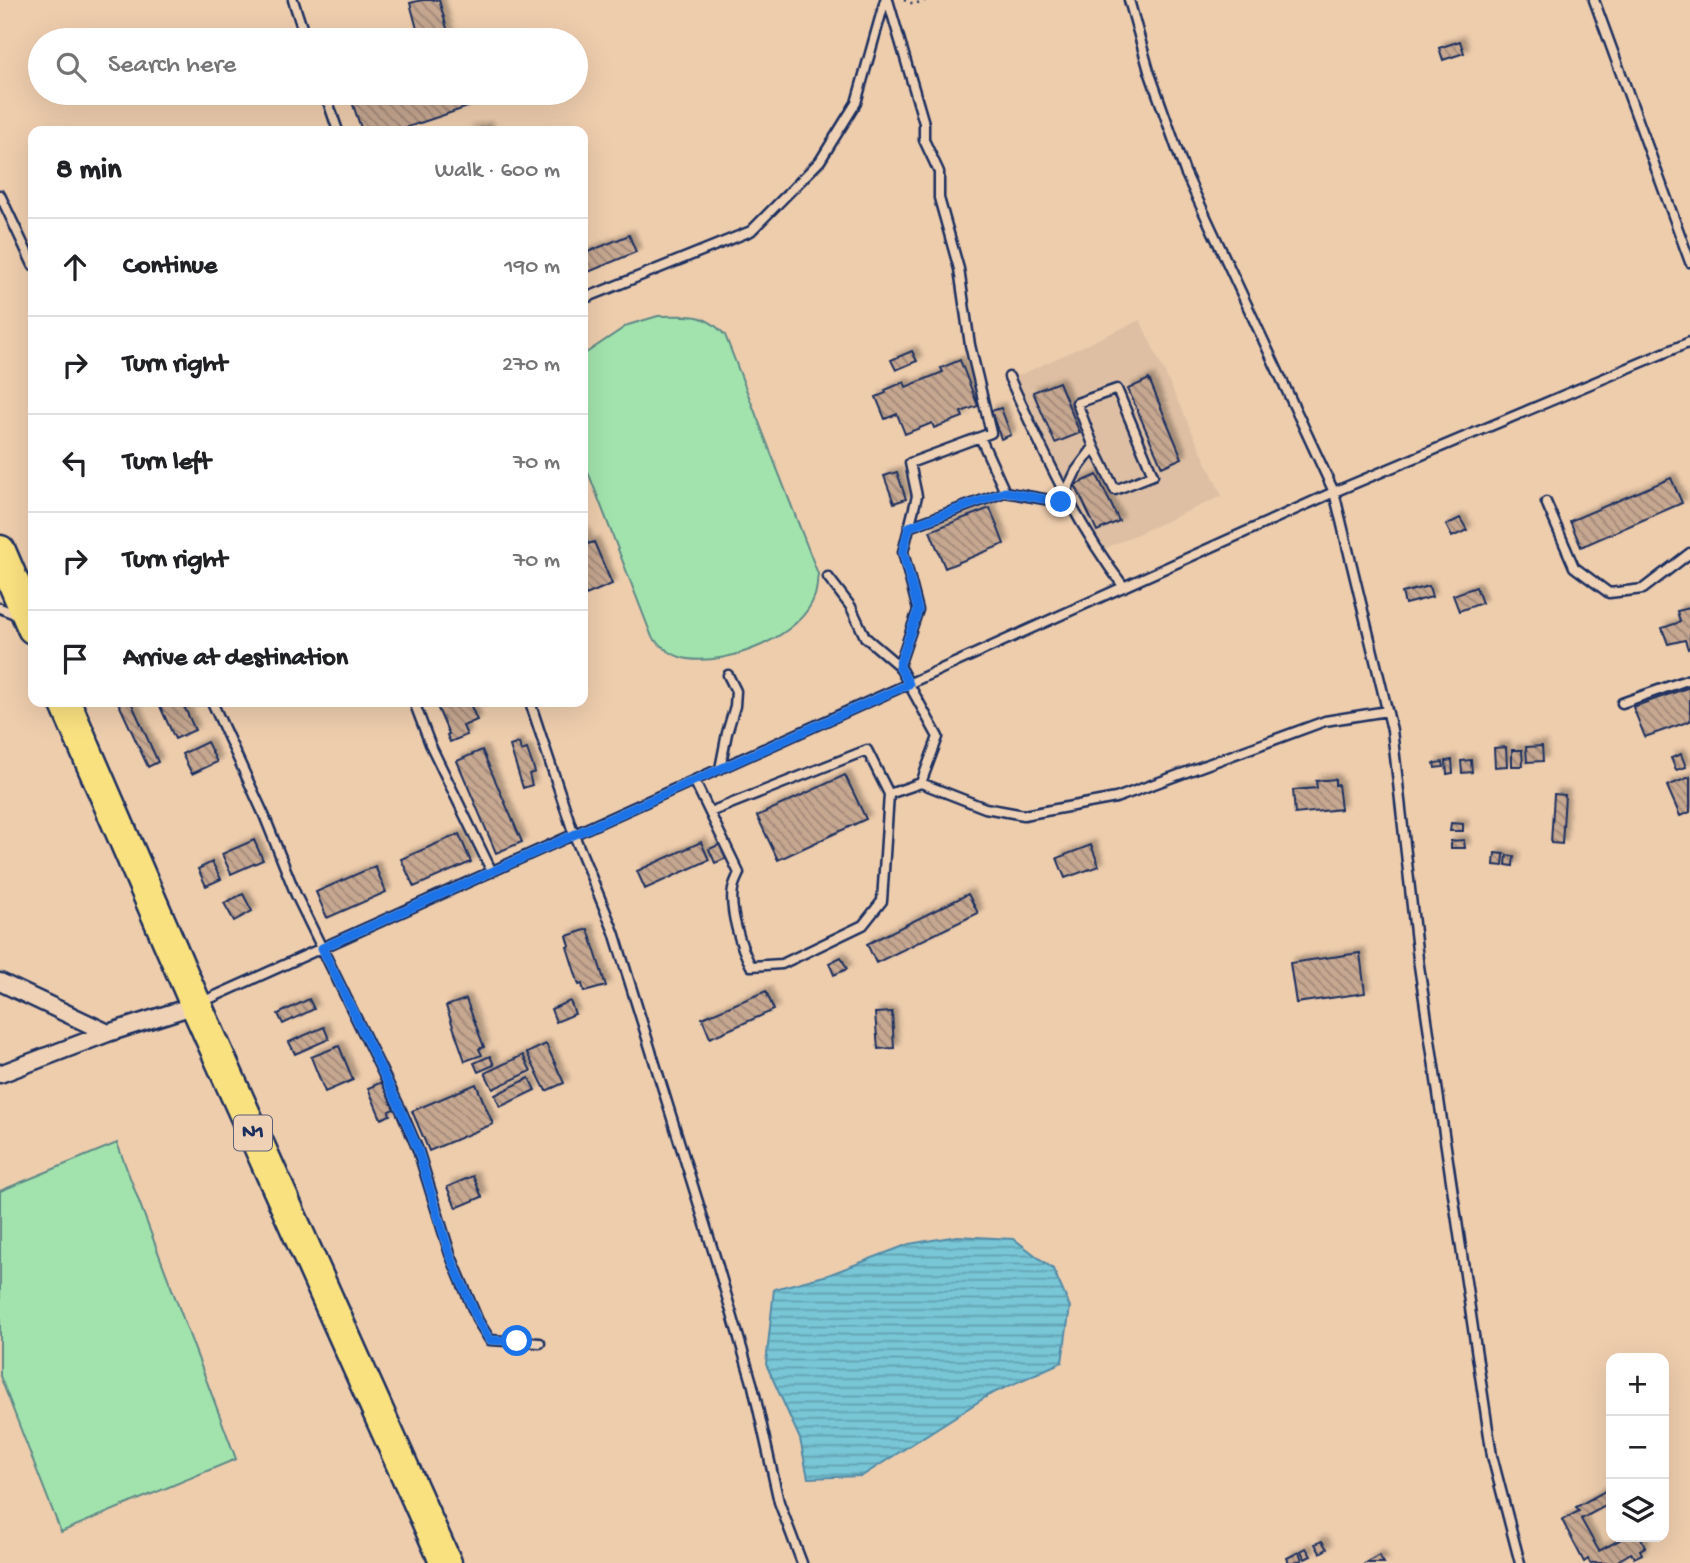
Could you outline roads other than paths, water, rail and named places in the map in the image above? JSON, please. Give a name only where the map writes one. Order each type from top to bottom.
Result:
[{"type":"highway","points":[[0,551],[28,617]]},
{"type":"highway","name":"N1","points":[[67,707],[196,1005],[446,1563]]},
{"type":"street","points":[[0,982],[108,1033]]},
{"type":"street","points":[[0,1074],[108,1033],[196,1005]]},
{"type":"lane","points":[[293,0],[302,28]]},
{"type":"lane","points":[[588,297],[751,231],[820,161],[856,103],[886,0]]},
{"type":"lane","points":[[886,0],[924,123],[924,140],[939,172],[939,198],[959,269],[970,345],[991,433],[910,463],[917,496],[903,552],[918,610],[899,666]]},
{"type":"lane","points":[[1129,0],[1149,71],[1185,172],[1334,492],[1392,730],[1418,959],[1492,1456],[1520,1563]]},
{"type":"lane","points":[[1594,0],[1690,262]]},
{"type":"lane","points":[[328,105],[336,126]]},
{"type":"lane","points":[[0,195],[28,254]]},
{"type":"lane","points":[[196,1005],[1334,492],[1690,342]]},
{"type":"lane","points":[[1009,377],[1046,459],[1102,558],[1124,587]]},
{"type":"lane","points":[[1117,389],[1153,475],[1115,490],[1094,447],[1077,403],[1117,389]]},
{"type":"lane","points":[[980,437],[1005,492]]},
{"type":"lane","points":[[909,527],[1005,492],[1061,502],[1076,471],[1094,447]]},
{"type":"lane","points":[[1546,502],[1574,567],[1609,593],[1643,589],[1690,553]]},
{"type":"lane","points":[[828,578],[851,607],[865,637],[899,666],[938,737],[921,783]]},
{"type":"lane","points":[[0,608],[28,622]]},
{"type":"lane","points":[[720,769],[735,706],[736,691],[728,675]]},
{"type":"lane","points":[[1622,703],[1690,679]]},
{"type":"lane","points":[[214,707],[264,815],[296,895],[401,1110],[418,1150],[450,1255],[478,1321],[490,1340],[540,1343]]},
{"type":"lane","points":[[416,707],[430,744],[492,872]]},
{"type":"lane","points":[[532,707],[574,835],[614,932],[639,1011],[753,1387],[779,1502],[802,1563]]},
{"type":"lane","points":[[889,794],[921,783],[985,808],[1024,816],[1116,798],[1325,721],[1387,711]]},
{"type":"lane","points":[[694,780],[709,812],[739,873],[732,891],[735,922],[751,966],[782,964],[863,925],[882,901],[889,794],[867,750],[709,812]]},
{"type":"water","points":[[957,1236],[1014,1239],[1053,1269],[1070,1307],[1062,1362],[989,1395],[862,1476],[808,1478],[800,1439],[766,1364],[774,1289],[828,1275],[909,1244]]}]
